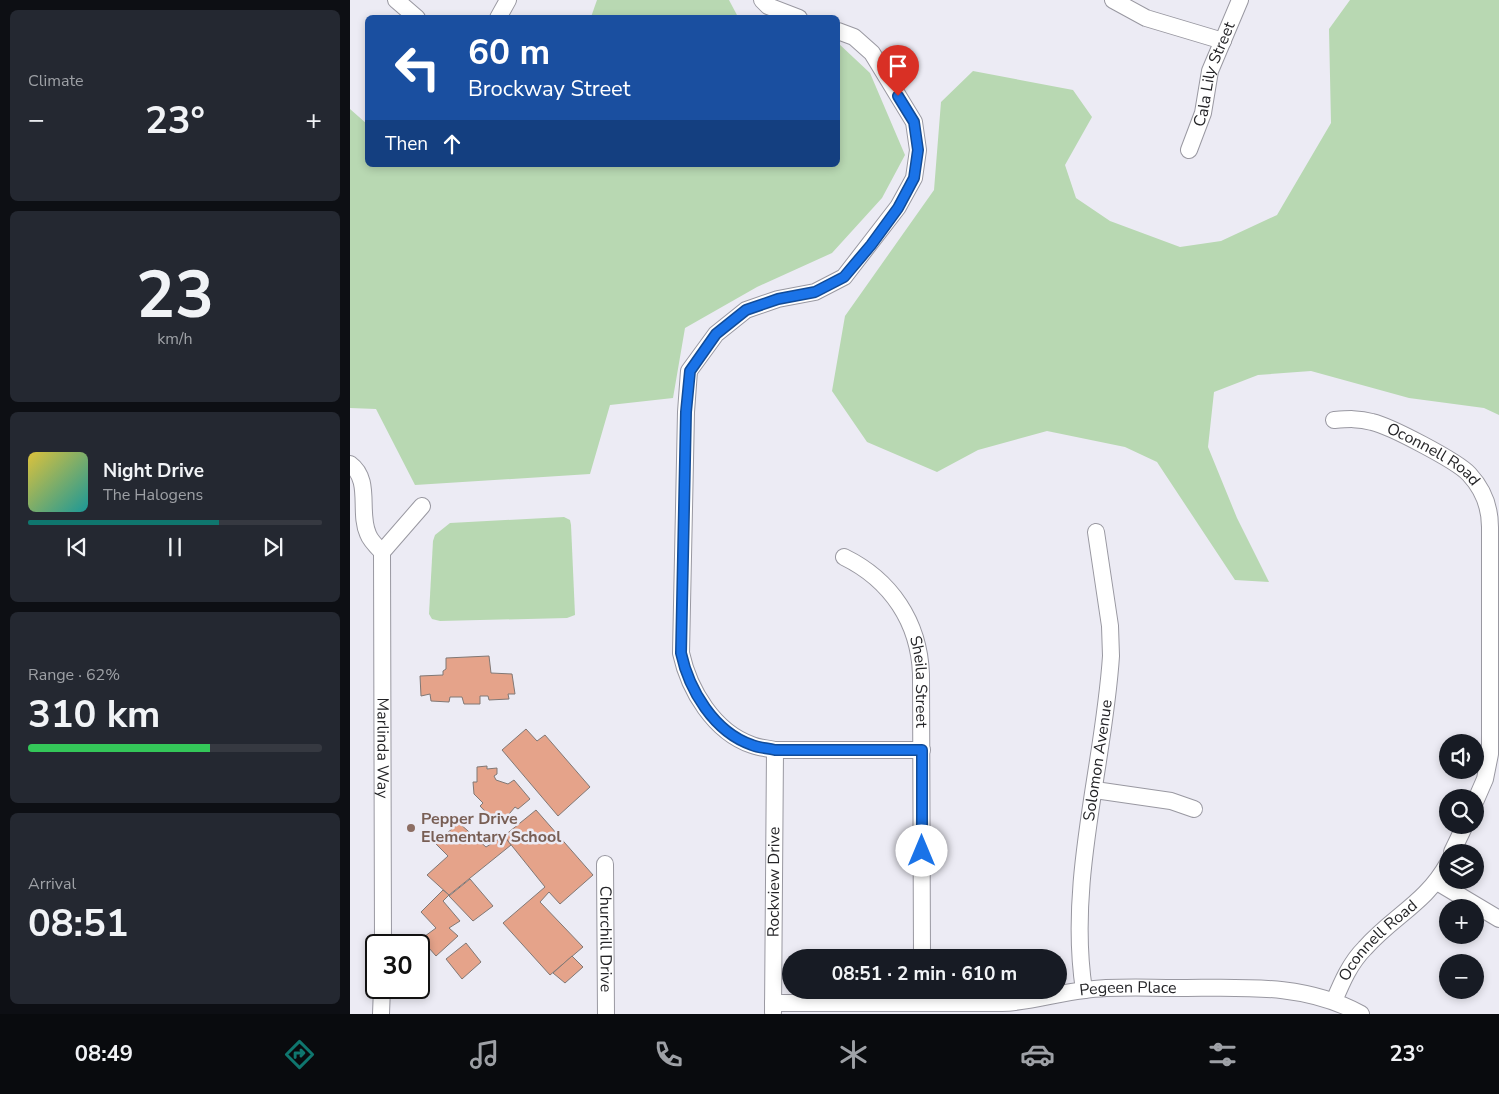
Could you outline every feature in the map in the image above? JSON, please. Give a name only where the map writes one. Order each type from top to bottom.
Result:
[{"type":"street","points":[[396,0],[413,15]]},
{"type":"street","points":[[500,15],[508,0]]},
{"type":"street","points":[[762,0],[768,6],[790,15]]},
{"type":"street","points":[[1113,0],[1146,18],[1223,41]]},
{"type":"street","name":"Cala Lily Street","points":[[1189,150],[1203,113],[1210,71],[1240,0]]},
{"type":"street","points":[[840,32],[854,36],[872,53],[914,122],[918,150],[914,178],[898,208],[844,277],[815,292],[778,299],[746,310],[716,334],[690,371],[686,412],[681,653],[684,666],[698,696],[718,722],[752,745],[775,750],[922,750]]},
{"type":"street","name":"Oconnell Road","points":[[1334,420],[1351,418],[1373,422],[1450,460],[1464,469],[1474,480],[1486,502],[1490,526],[1490,754],[1485,779],[1481,789]]},
{"type":"street","points":[[350,464],[355,468],[362,483],[367,534],[382,552],[422,506]]},
{"type":"street","name":"Solomon Avenue","points":[[1084,990],[1079,956],[1078,919],[1111,648],[1109,619],[1096,532]]},
{"type":"street","name":"Marlinda Way","points":[[382,552],[383,934]]},
{"type":"street","name":"Sheila Street","points":[[844,557],[864,569],[890,592],[904,610],[918,644],[921,665],[922,949]]},
{"type":"street","name":"Rockview Drive","points":[[772,1008],[775,750]]},
{"type":"street","points":[[1094,790],[1177,802],[1194,809]]},
{"type":"street","name":"Churchill Drive","points":[[605,864],[606,1014]]},
{"type":"street","name":"Oconnell Road","points":[[1334,1001],[1347,973],[1363,950],[1425,896],[1439,879]]},
{"type":"street","points":[[1437,882],[1499,919]]},
{"type":"street","name":"Pegeen Place","points":[[1067,993],[1084,990],[1261,987],[1301,992],[1334,1001],[1361,1014]]},
{"type":"street","points":[[381,1014],[382,999]]},
{"type":"street","name":"Pegeen Place","points":[[772,1008],[895,999]]},
{"type":"street","name":"Pegeen Place","points":[[953,999],[1016,1003],[1037,999]]},
{"type":"green space","points":[[597,0],[729,0],[737,15],[592,15]]},
{"type":"green space","points":[[1350,0],[1499,0],[1499,415],[1484,408],[1409,398],[1311,371],[1258,375],[1214,392],[1208,447],[1237,518],[1269,582],[1235,580],[1157,462],[1125,447],[1047,431],[978,450],[937,472],[867,442],[832,391],[845,316],[934,190],[941,102],[973,71],[1073,90],[1092,117],[1065,165],[1076,198],[1110,221],[1180,247],[1221,241],[1277,215],[1331,123],[1329,29]]},
{"type":"green space","points":[[840,45],[870,73],[905,155],[882,198],[832,253],[757,287],[685,328],[673,398],[610,405],[590,474],[415,485],[376,409],[350,408],[350,109],[365,122],[365,167],[840,167]]},
{"type":"green space","points":[[564,517],[570,520],[571,525],[575,615],[567,618],[440,621],[432,619],[429,614],[433,541],[435,535],[450,523]]},
{"type":"building","points":[[489,656],[491,673],[512,674],[515,694],[508,694],[509,699],[489,700],[488,696],[480,696],[480,704],[464,704],[462,697],[450,697],[449,702],[431,701],[430,694],[421,696],[420,676],[443,675],[443,671],[446,669],[446,658]]},
{"type":"building","points":[[526,729],[537,741],[545,735],[590,787],[558,816],[502,750]]},
{"type":"building","points":[[487,766],[487,769],[497,768],[497,774],[494,776],[496,780],[508,784],[514,780],[530,799],[518,809],[515,807],[499,826],[480,806],[483,803],[474,794],[473,782],[477,782],[477,767]]},
{"type":"building","points":[[536,810],[593,875],[560,904],[549,892],[540,902],[583,947],[550,975],[503,923],[545,887],[504,836]]},
{"type":"building","points":[[459,823],[486,847],[504,836],[511,845],[449,895],[427,875],[448,856],[435,843]]},
{"type":"building","points":[[470,879],[493,906],[473,921],[449,896]]},
{"type":"building","points":[[443,890],[449,895],[443,901],[460,921],[449,928],[458,936],[436,956],[430,949],[430,934],[428,934],[436,928],[421,912]]},
{"type":"building","points":[[466,943],[481,962],[462,979],[446,959]]},
{"type":"building","points":[[572,956],[583,967],[565,983],[553,973]]},
{"type":"place","name":"Pepper Drive Elementary School","points":[[411,828]]},
{"type":"route","points":[[898,96],[914,122],[918,150],[914,178],[898,208],[871,245],[844,277],[815,292],[778,299],[746,310],[716,334],[690,371],[686,412],[681,653],[688,679],[709,713],[729,731],[752,745],[775,750],[922,750],[922,851]]}]
